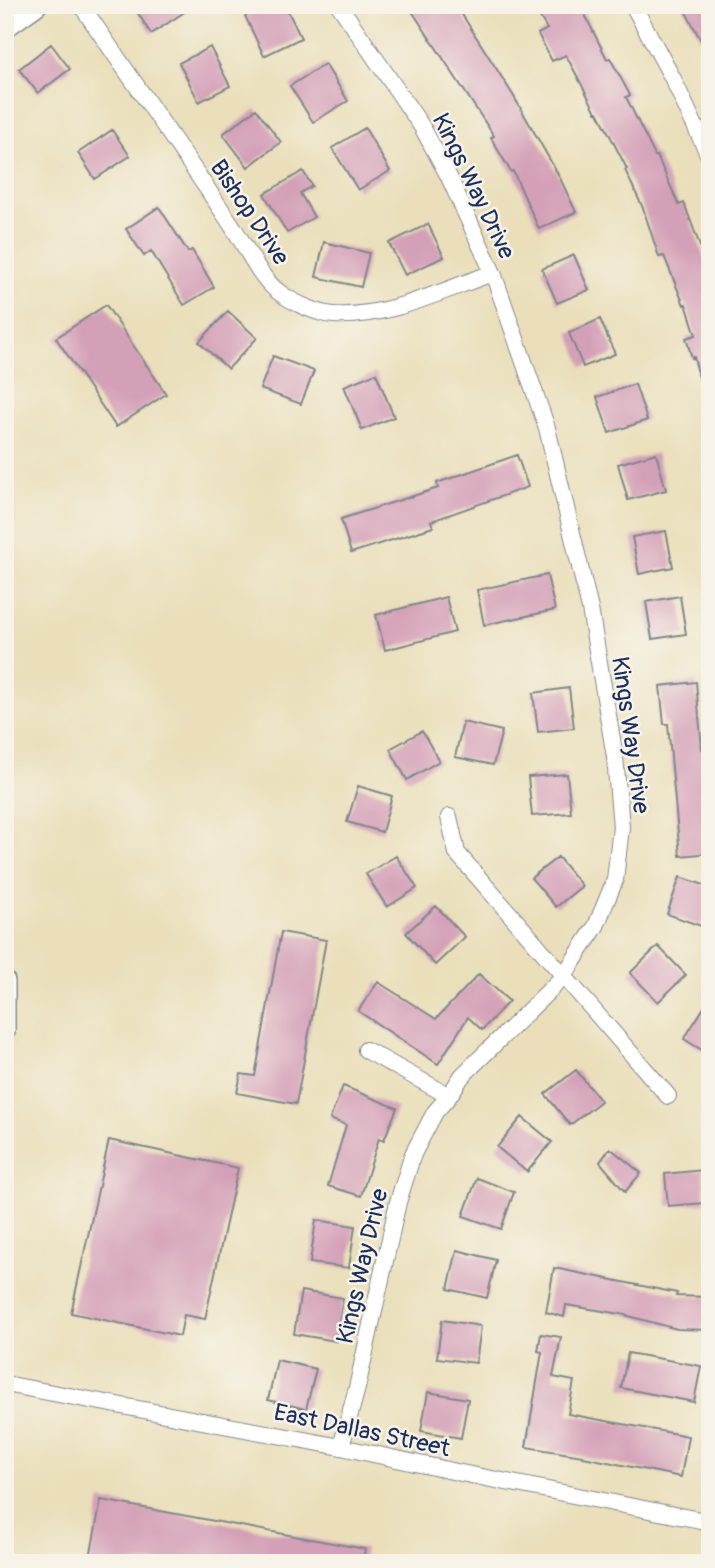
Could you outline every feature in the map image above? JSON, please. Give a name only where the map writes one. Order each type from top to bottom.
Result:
[{"type":"street","points":[[5,28],[37,5]]},
{"type":"street","name":"Bishop Drive","points":[[81,5],[261,271],[279,293],[332,315],[358,314],[400,305],[493,273]]},
{"type":"street","name":"Kings Way Drive","points":[[339,5],[422,127],[448,174],[493,273],[547,428],[590,609],[615,758],[621,827],[615,880],[596,926],[563,977],[461,1076],[449,1097],[435,1112],[413,1154],[398,1202],[358,1388],[341,1447]]},
{"type":"street","points":[[633,5],[673,79],[710,159]]},
{"type":"street","points":[[449,817],[457,853],[668,1096]]},
{"type":"street","points":[[5,981],[5,1031]]},
{"type":"street","points":[[366,1049],[449,1097]]},
{"type":"street","name":"East Dallas Street","points":[[5,1384],[341,1447],[710,1522]]},
{"type":"building","points":[[133,5],[195,5],[151,34]]},
{"type":"building","points":[[268,5],[285,5],[301,38],[264,56],[245,16]]},
{"type":"building","points":[[408,5],[456,5],[513,95],[576,212],[539,229],[513,171],[511,172],[491,138],[494,136]]},
{"type":"building","points":[[533,5],[580,5],[607,59],[610,58],[630,95],[626,97],[679,205],[684,203],[710,273],[710,397],[704,398],[694,357],[692,358],[686,338],[696,335],[686,304],[684,305],[664,256],[659,257],[643,208],[625,170],[627,169],[566,55],[552,61],[538,34],[547,29]]},
{"type":"building","points":[[682,5],[710,5],[710,57]]},
{"type":"building","points":[[51,44],[70,69],[38,93],[19,69]]},
{"type":"building","points":[[210,47],[230,86],[199,102],[179,63]]},
{"type":"building","points":[[325,64],[348,101],[313,122],[290,86]]},
{"type":"building","points":[[256,109],[281,142],[248,167],[223,134]]},
{"type":"building","points":[[365,128],[390,171],[358,190],[332,148]]},
{"type":"building","points":[[112,130],[130,156],[95,179],[78,153]]},
{"type":"building","points":[[303,171],[312,186],[300,193],[314,217],[287,233],[264,194]]},
{"type":"building","points":[[159,207],[188,252],[192,250],[214,287],[184,305],[151,251],[144,256],[126,229]]},
{"type":"building","points":[[428,224],[444,257],[405,275],[389,243]]},
{"type":"building","points":[[324,242],[369,253],[361,287],[316,277]]},
{"type":"building","points":[[574,255],[589,290],[557,303],[542,269]]},
{"type":"building","points":[[106,305],[166,394],[116,427],[56,338]]},
{"type":"building","points":[[228,311],[257,338],[228,369],[199,342]]},
{"type":"building","points":[[600,319],[615,354],[583,367],[569,333]]},
{"type":"building","points":[[273,356],[314,371],[301,404],[260,389]]},
{"type":"building","points":[[376,373],[394,417],[362,430],[344,386]]},
{"type":"building","points":[[635,384],[647,420],[609,433],[597,397]]},
{"type":"building","points":[[656,453],[666,490],[628,500],[618,464]]},
{"type":"building","points":[[517,455],[528,487],[431,521],[433,527],[351,553],[341,519],[438,488],[437,483]]},
{"type":"building","points":[[666,531],[673,567],[639,574],[632,537]]},
{"type":"building","points":[[547,575],[555,610],[484,625],[477,590]]},
{"type":"building","points":[[680,596],[686,634],[652,639],[646,602]]},
{"type":"building","points":[[446,597],[455,632],[385,650],[376,615]]},
{"type":"building","points":[[696,682],[702,749],[706,749],[710,788],[710,853],[680,856],[668,724],[664,724],[660,686]]},
{"type":"building","points":[[569,688],[574,728],[538,732],[533,693]]},
{"type":"building","points":[[463,722],[502,731],[493,765],[455,757]]},
{"type":"building","points":[[422,731],[439,761],[407,780],[390,749]]},
{"type":"building","points":[[567,774],[571,813],[532,816],[528,777]]},
{"type":"building","points":[[358,786],[392,796],[382,832],[347,822]]},
{"type":"building","points":[[396,856],[417,888],[387,907],[366,874]]},
{"type":"building","points":[[558,857],[582,886],[556,907],[531,878]]},
{"type":"building","points":[[680,877],[710,887],[710,901],[701,926],[667,914]]},
{"type":"building","points":[[436,906],[465,937],[435,965],[406,933]]},
{"type":"building","points":[[281,932],[326,940],[296,1104],[237,1093],[241,1074],[255,1076]]},
{"type":"building","points":[[658,946],[686,975],[658,1002],[630,973]]},
{"type":"building","points":[[479,974],[509,1001],[482,1030],[468,1017],[438,1064],[358,1011],[378,982],[436,1019]]},
{"type":"building","points":[[710,998],[710,1055],[684,1039]]},
{"type":"building","points":[[576,1070],[601,1101],[570,1125],[545,1094]]},
{"type":"building","points":[[343,1086],[397,1108],[384,1140],[379,1138],[361,1196],[328,1186],[346,1125],[330,1119]]},
{"type":"building","points":[[522,1117],[552,1142],[527,1172],[497,1147]]},
{"type":"building","points":[[109,1140],[238,1168],[205,1319],[184,1315],[180,1336],[71,1313]]},
{"type":"building","points":[[610,1148],[641,1173],[625,1192],[600,1162]]},
{"type":"building","points":[[703,1170],[705,1203],[668,1206],[665,1174]]},
{"type":"building","points":[[477,1178],[514,1192],[501,1229],[463,1216]]},
{"type":"building","points":[[316,1220],[355,1226],[349,1268],[310,1263]]},
{"type":"building","points":[[457,1250],[496,1260],[487,1298],[448,1289]]},
{"type":"building","points":[[554,1268],[677,1293],[676,1296],[710,1297],[710,1330],[677,1329],[621,1314],[566,1305],[564,1317],[546,1312]]},
{"type":"building","points":[[301,1291],[343,1298],[336,1341],[294,1334]]},
{"type":"building","points":[[442,1320],[481,1326],[476,1363],[437,1358]]},
{"type":"building","points":[[541,1334],[561,1337],[553,1377],[574,1381],[568,1414],[688,1436],[681,1477],[526,1447],[542,1352],[538,1351]]},
{"type":"building","points":[[628,1353],[701,1366],[694,1402],[621,1388]]},
{"type":"building","points":[[277,1360],[316,1369],[306,1409],[268,1400]]},
{"type":"building","points":[[428,1392],[468,1399],[461,1438],[421,1431]]},
{"type":"building","points":[[101,1500],[365,1549],[362,1563],[89,1563]]}]
